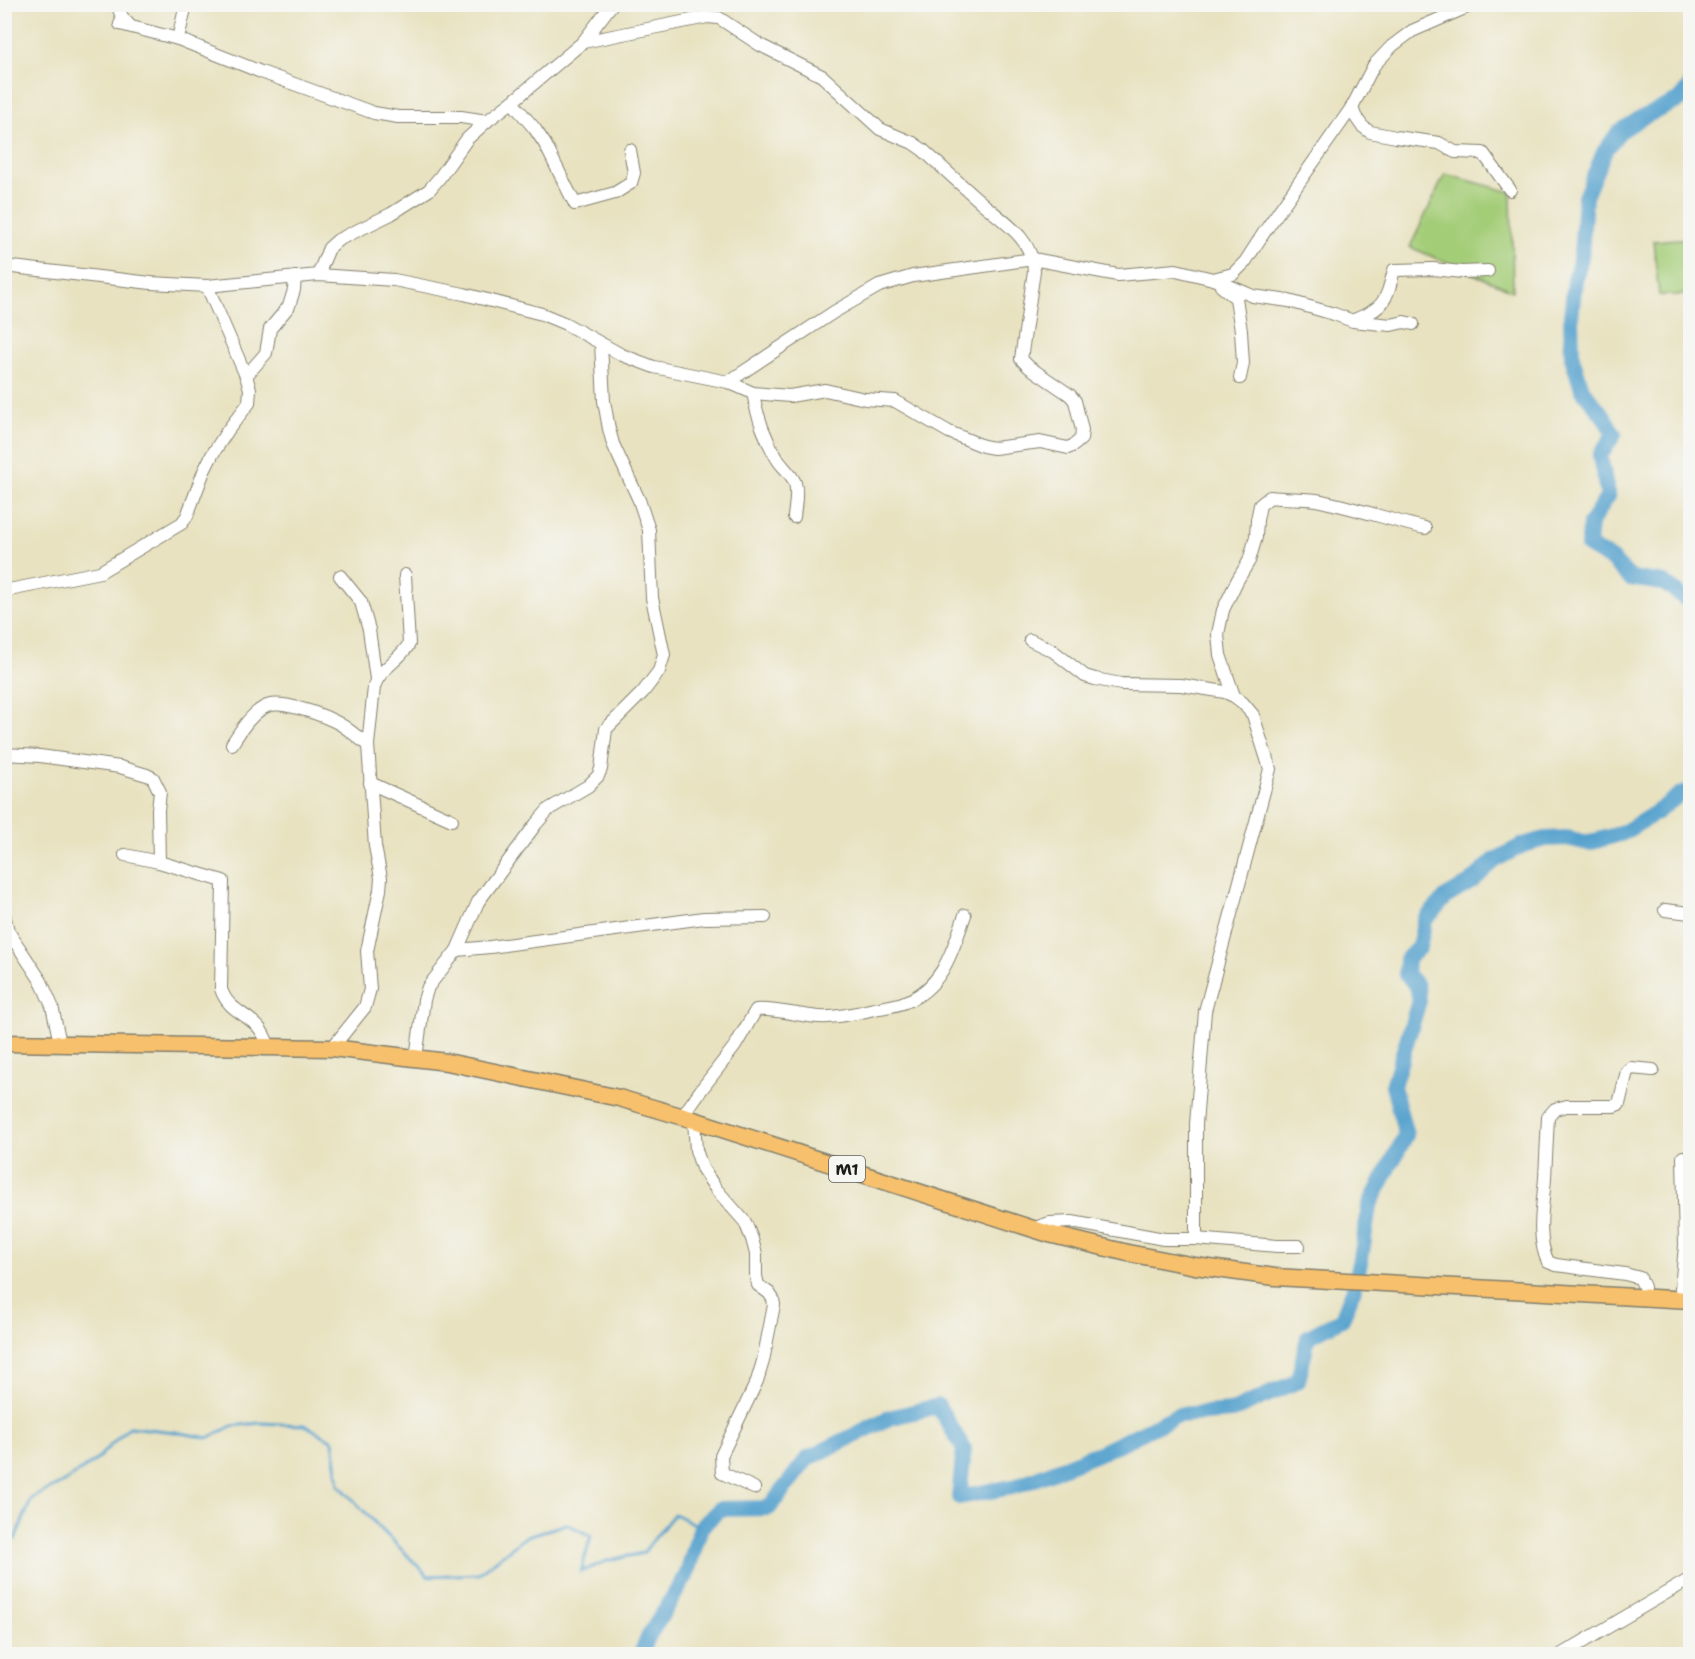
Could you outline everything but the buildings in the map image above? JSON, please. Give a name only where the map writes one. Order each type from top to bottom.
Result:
[{"type":"highway","name":"M1","points":[[4,1043],[332,1047],[447,1062],[619,1098],[1032,1229],[1195,1266],[1254,1275],[1685,1300]]},
{"type":"street","points":[[117,4],[125,25],[178,39],[374,113],[398,117],[461,117],[487,121]]},
{"type":"street","points":[[178,39],[186,4]]},
{"type":"street","points":[[318,275],[329,248],[338,240],[391,214],[429,190],[467,140],[583,42],[612,4]]},
{"type":"street","points":[[1213,279],[1233,274],[1245,262],[1352,108],[1374,65],[1392,46],[1412,31],[1474,4]]},
{"type":"street","points":[[4,266],[151,283],[207,286],[318,275],[394,280],[464,294],[542,314],[566,324],[622,355],[654,367],[728,382],[753,393],[790,396],[825,390],[865,399],[895,401],[949,432],[983,446],[994,448],[1040,442],[1068,448],[1081,438],[1082,430],[1075,401],[1021,359],[1034,271],[1033,259],[1024,242],[1011,226],[923,150],[913,143],[879,129],[822,76],[760,45],[719,18],[707,17],[583,42]]},
{"type":"street","points":[[512,102],[545,144],[574,204],[615,193],[631,183],[634,173],[630,150]]},
{"type":"street","points":[[1352,108],[1362,126],[1370,132],[1439,143],[1455,152],[1483,153],[1510,190]]},
{"type":"street","points":[[728,382],[834,312],[879,286],[913,276],[1033,259],[1118,275],[1176,270],[1213,279],[1253,296],[1289,301],[1353,321],[1391,325],[1404,322],[1413,324]]},
{"type":"street","points":[[1353,321],[1380,307],[1388,294],[1394,270],[1432,268],[1462,273],[1488,271]]},
{"type":"street","points":[[246,376],[266,353],[270,329],[289,306],[295,277]]},
{"type":"street","points":[[1213,279],[1236,298],[1243,363],[1240,378]]},
{"type":"street","points":[[4,591],[100,572],[182,523],[187,516],[212,455],[249,403],[250,389],[246,376],[207,286]]},
{"type":"street","points":[[416,1058],[428,987],[457,950],[478,902],[549,809],[588,786],[598,776],[606,729],[644,692],[659,671],[664,655],[652,598],[649,530],[639,500],[613,444],[609,429],[604,401],[601,344]]},
{"type":"street","points":[[753,393],[755,409],[765,437],[796,486],[794,517]]},
{"type":"street","points":[[1234,696],[1220,655],[1218,634],[1223,610],[1249,561],[1256,537],[1260,505],[1270,497],[1314,500],[1425,528]]},
{"type":"street","points":[[376,679],[409,644],[405,575]]},
{"type":"street","points":[[332,1047],[365,1007],[370,989],[367,951],[381,878],[375,846],[368,745],[376,679],[369,630],[361,602],[340,576]]},
{"type":"street","points":[[1030,640],[1053,651],[1085,676],[1095,679],[1121,684],[1181,685],[1225,692],[1234,696],[1253,715],[1269,769],[1205,1011],[1196,1124],[1196,1239]]},
{"type":"street","points":[[232,744],[248,720],[269,705],[284,705],[335,721],[368,745]]},
{"type":"street","points":[[4,754],[40,756],[120,767],[153,778],[160,792],[159,862]]},
{"type":"street","points":[[370,783],[452,820]]},
{"type":"street","points":[[125,855],[223,880],[221,989],[224,999],[259,1027],[269,1046]]},
{"type":"street","points":[[1665,910],[1690,913]]},
{"type":"street","points":[[4,914],[8,931],[41,981],[52,1006],[60,1043]]},
{"type":"street","points":[[754,1488],[722,1473],[721,1456],[757,1381],[773,1314],[773,1299],[758,1285],[756,1254],[745,1222],[716,1189],[702,1168],[688,1119],[701,1090],[735,1046],[756,1010],[823,1017],[869,1011],[906,1002],[929,988],[949,960],[965,915]]},
{"type":"street","points":[[457,950],[704,918],[765,917]]},
{"type":"street","points":[[1643,1297],[1644,1287],[1640,1278],[1548,1262],[1542,1231],[1542,1199],[1548,1117],[1555,1109],[1566,1106],[1614,1106],[1619,1104],[1627,1071],[1631,1068],[1653,1070]]},
{"type":"street","points":[[1683,1157],[1685,1300]]},
{"type":"street","points":[[1032,1229],[1050,1223],[1072,1222],[1164,1239],[1299,1246]]},
{"type":"street","points":[[1562,1654],[1690,1579]]},
{"type":"green space","points":[[1445,174],[1511,192],[1513,291],[1410,247]]},
{"type":"green space","points":[[1690,238],[1690,295],[1659,295],[1653,241]]},
{"type":"waterway","points":[[1690,86],[1680,100],[1641,118],[1619,132],[1604,152],[1585,197],[1581,257],[1575,280],[1571,317],[1572,357],[1582,389],[1602,414],[1614,434],[1600,456],[1608,496],[1590,524],[1588,546],[1612,560],[1630,578],[1664,583],[1690,602]]},
{"type":"waterway","points":[[1357,1275],[1369,1206],[1406,1135],[1393,1086],[1419,1001],[1417,986],[1406,974],[1407,959],[1419,947],[1425,920],[1446,897],[1471,882],[1495,860],[1523,845],[1545,839],[1567,838],[1588,843],[1623,833],[1679,795],[1690,792]]},
{"type":"waterway","points":[[641,1654],[648,1637],[686,1576],[701,1527],[720,1509],[769,1508],[807,1459],[889,1418],[938,1406],[964,1449],[959,1497],[1017,1486],[1104,1451],[1178,1415],[1232,1411],[1298,1381],[1308,1337],[1342,1319],[1354,1288]]},
{"type":"waterway","points":[[4,1541],[15,1539],[32,1498],[64,1482],[95,1461],[129,1427],[208,1438],[232,1426],[259,1423],[305,1425],[333,1441],[339,1485],[428,1576],[478,1574],[527,1536],[567,1524],[591,1536],[581,1572],[606,1561],[643,1553],[674,1514],[701,1527]]}]
